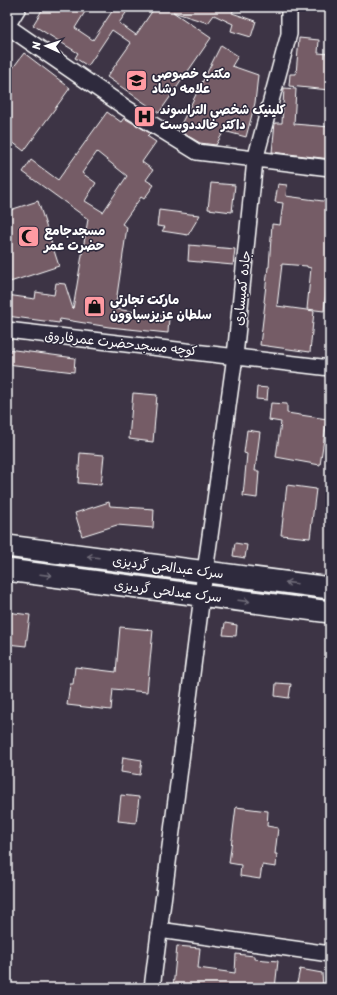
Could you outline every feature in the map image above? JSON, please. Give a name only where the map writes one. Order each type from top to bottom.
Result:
[{"type":"main road","points":[[7,20],[15,7]]},
{"type":"main road","name":"سرک عبدالحی گردیزی","points":[[7,546],[330,588]]},
{"type":"main road","name":"سرک عبدلحی گردیزی","points":[[7,570],[330,612]]},
{"type":"street","name":"جاده کمیساری","points":[[152,988],[205,572],[235,356],[255,160],[289,34],[289,7]]},
{"type":"street","points":[[7,26],[126,108],[197,152],[330,168]]},
{"type":"street","name":"کوچه مسجدحضرت عمرفاروق","points":[[7,330],[330,368]]},
{"type":"street","points":[[159,930],[330,954]]},
{"type":"building","points":[[44,7],[88,7],[75,28],[93,40],[115,7],[130,7],[119,23],[136,35],[155,7],[235,7],[232,13],[256,21],[251,37],[231,31],[233,24],[214,15],[208,23],[173,12],[211,38],[159,113],[107,77],[131,43],[112,30],[88,66],[75,58],[78,53],[33,25]]},
{"type":"building","points":[[299,38],[319,40],[318,53],[330,54],[329,90],[289,86],[290,74],[296,74]]},
{"type":"building","points":[[221,45],[238,56],[232,66],[258,75],[255,103],[246,137],[224,131],[216,145],[200,143],[178,130]]},
{"type":"building","points":[[24,53],[70,88],[24,151],[7,138],[7,76]]},
{"type":"building","points":[[284,88],[296,89],[294,124],[330,127],[330,159],[272,152],[275,123],[282,123]]},
{"type":"building","points":[[107,112],[121,122],[124,118],[150,133],[147,136],[156,142],[142,162],[153,170],[146,180],[154,185],[144,199],[141,197],[122,224],[127,227],[115,309],[169,317],[168,333],[109,327],[60,319],[59,323],[7,316],[7,295],[35,299],[36,292],[54,295],[56,283],[65,284],[73,309],[88,219],[23,172],[31,160],[58,180]],"holes":[[[97,152],[127,176],[103,212],[85,201],[96,183],[82,173]]]},
{"type":"building","points":[[211,183],[235,185],[232,212],[208,209]]},
{"type":"building","points":[[278,184],[287,185],[286,196],[330,202],[330,270],[328,270],[324,311],[307,309],[311,268],[307,266],[282,264],[277,306],[314,311],[310,352],[260,345],[269,267],[272,224],[280,225],[283,203],[275,202]]},
{"type":"building","name":"مسجدجامع حضرت عمر","points":[[38,201],[59,266],[7,283],[7,211]]},
{"type":"building","points":[[159,210],[200,215],[188,235],[162,231],[165,227],[157,226]]},
{"type":"building","points":[[189,245],[235,249],[233,265],[188,261]]},
{"type":"building","points":[[7,349],[75,358],[74,372],[7,364]]},
{"type":"building","points":[[257,387],[268,388],[267,400],[256,399]]},
{"type":"building","points":[[133,393],[157,395],[153,442],[129,439]]},
{"type":"building","points":[[271,403],[287,404],[287,413],[327,419],[320,465],[276,457],[281,422],[269,420]]},
{"type":"building","points":[[247,430],[260,432],[255,471],[259,471],[257,498],[243,496],[247,454],[244,453]]},
{"type":"building","points":[[80,453],[104,455],[101,485],[78,483]]},
{"type":"building","points":[[287,485],[316,489],[310,538],[281,535]]},
{"type":"building","points":[[109,502],[110,506],[154,509],[153,528],[117,525],[82,536],[75,513]]},
{"type":"building","points":[[235,543],[247,545],[245,558],[233,556]]},
{"type":"building","points":[[7,612],[30,615],[26,646],[7,644]]},
{"type":"building","points":[[225,623],[237,625],[236,636],[223,635]]},
{"type":"building","points":[[120,627],[153,630],[147,692],[113,689],[111,710],[67,705],[70,684],[73,684],[75,667],[116,672]]},
{"type":"building","points":[[276,683],[291,684],[289,698],[275,696]]},
{"type":"building","points":[[123,757],[142,760],[140,775],[121,772]]},
{"type":"building","points":[[121,795],[139,797],[136,823],[118,821]]},
{"type":"building","points":[[236,807],[268,811],[267,826],[278,828],[275,854],[277,854],[276,867],[262,865],[260,879],[240,876],[241,865],[229,863]]},
{"type":"building","points":[[177,946],[200,948],[198,968],[235,973],[236,954],[254,956],[254,959],[278,961],[275,988],[173,988]]},
{"type":"building","points":[[300,969],[322,973],[323,988],[296,988]]},
{"type":"place","name":"مکتب خصوصی علامه رشاد","points":[[137,80]]},
{"type":"place","name":"کلینیک شخصی التراسوند داکتر خالددوست","points":[[145,116]]},
{"type":"place","name":"مسجدجامع حضرت عمر","points":[[28,237]]},
{"type":"place","name":"مارکت تجارتی سلطان عزیزسباوون","points":[[95,306]]}]
